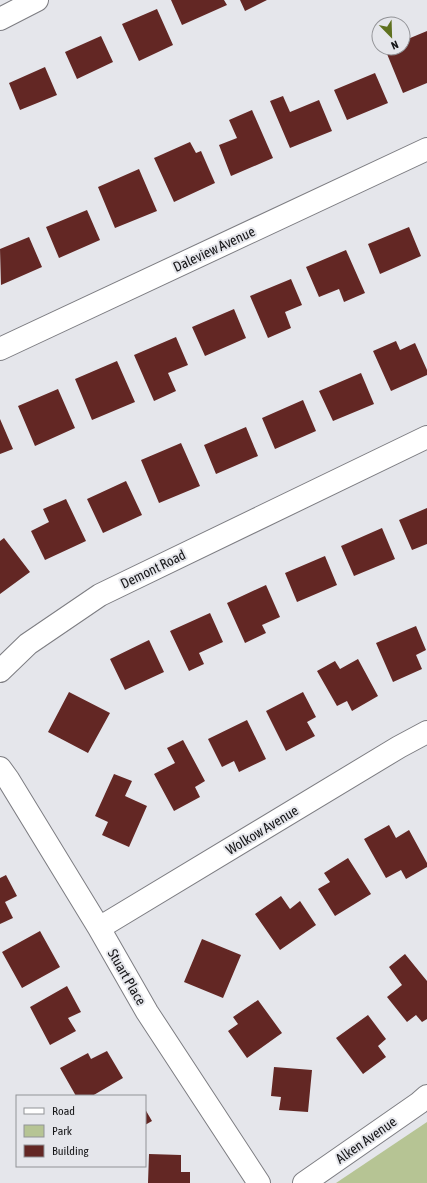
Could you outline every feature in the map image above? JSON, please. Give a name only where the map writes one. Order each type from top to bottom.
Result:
[{"type":"street","points":[[8,10],[37,0]]},
{"type":"street","name":"Daleview Avenue","points":[[0,349],[427,149]]},
{"type":"street","name":"Demont Road","points":[[0,671],[28,644],[100,595],[427,437]]},
{"type":"street","name":"Wolkow Avenue","points":[[99,928],[399,747],[427,732]]},
{"type":"street","name":"Stuart Place","points":[[0,768],[99,928],[147,1012],[259,1183]]},
{"type":"street","name":"Alken Avenue","points":[[304,1183],[427,1096]]},
{"type":"green space","points":[[427,1122],[427,1183],[336,1183]]},
{"type":"building","points":[[171,0],[224,0],[227,5],[182,25]]},
{"type":"building","points":[[240,0],[267,0],[245,11]]},
{"type":"building","points":[[157,9],[173,45],[139,61],[122,24]]},
{"type":"building","points":[[427,31],[427,83],[403,93],[388,56],[411,56],[411,38]]},
{"type":"building","points":[[101,36],[113,62],[77,79],[65,52]]},
{"type":"building","points":[[45,67],[57,95],[20,110],[9,83]]},
{"type":"building","points":[[375,73],[388,103],[347,120],[334,90]]},
{"type":"building","points":[[283,96],[290,112],[319,100],[332,131],[290,148],[270,101]]},
{"type":"building","points":[[252,110],[273,158],[231,176],[219,145],[237,138],[229,120]]},
{"type":"building","points":[[190,142],[196,153],[201,151],[215,183],[174,202],[154,158]]},
{"type":"building","points":[[139,169],[157,211],[115,228],[98,187]]},
{"type":"building","points":[[87,210],[100,240],[59,258],[46,227]]},
{"type":"building","points":[[409,227],[421,256],[380,274],[368,244]]},
{"type":"building","points":[[29,237],[42,267],[1,285],[0,249]]},
{"type":"building","points":[[346,250],[365,293],[344,302],[339,289],[319,297],[306,267]]},
{"type":"building","points":[[291,279],[302,305],[285,312],[291,328],[268,338],[250,296]]},
{"type":"building","points":[[234,309],[246,338],[205,356],[192,327]]},
{"type":"building","points":[[176,337],[188,365],[168,373],[176,391],[154,401],[134,355]]},
{"type":"building","points":[[396,341],[400,350],[415,343],[427,370],[427,375],[391,391],[373,351]]},
{"type":"building","points":[[117,361],[135,402],[92,420],[75,379]]},
{"type":"building","points":[[361,373],[374,404],[333,421],[319,391]]},
{"type":"building","points":[[58,389],[75,428],[35,446],[18,406]]},
{"type":"building","points":[[303,400],[316,431],[275,449],[262,418]]},
{"type":"building","points":[[0,419],[13,449],[0,454]]},
{"type":"building","points":[[246,427],[258,456],[216,474],[204,445]]},
{"type":"building","points":[[181,443],[200,486],[159,503],[141,460]]},
{"type":"building","points":[[126,481],[142,515],[103,533],[87,499]]},
{"type":"building","points":[[66,499],[86,541],[45,560],[31,531],[49,522],[43,509]]},
{"type":"building","points":[[427,508],[427,544],[412,550],[399,520]]},
{"type":"building","points":[[382,528],[395,559],[354,576],[341,546]]},
{"type":"building","points":[[4,538],[30,572],[0,594],[0,541]]},
{"type":"building","points":[[325,556],[337,585],[297,602],[285,573]]},
{"type":"building","points":[[266,585],[280,617],[262,625],[266,633],[245,643],[227,603]]},
{"type":"building","points":[[210,613],[223,642],[199,653],[204,664],[189,671],[170,631]]},
{"type":"building","points":[[416,626],[426,650],[416,655],[422,669],[393,682],[376,643]]},
{"type":"building","points":[[149,640],[164,672],[125,690],[110,659]]},
{"type":"building","points":[[358,659],[378,696],[352,711],[347,701],[337,706],[317,671],[335,661],[340,669]]},
{"type":"building","points":[[69,692],[110,713],[88,753],[48,732]]},
{"type":"building","points":[[303,692],[316,717],[307,722],[315,736],[286,751],[266,711]]},
{"type":"building","points":[[247,720],[266,759],[239,772],[234,761],[222,767],[208,739]]},
{"type":"building","points":[[183,740],[205,781],[195,787],[200,797],[174,811],[154,774],[175,763],[167,748]]},
{"type":"building","points":[[114,774],[132,781],[125,796],[147,806],[129,847],[102,835],[108,822],[95,816]]},
{"type":"building","points":[[389,825],[396,838],[409,830],[427,863],[427,867],[406,879],[401,870],[386,878],[364,839]]},
{"type":"building","points":[[348,858],[371,894],[335,916],[318,889],[330,882],[324,873]]},
{"type":"building","points":[[6,875],[17,896],[5,902],[13,918],[0,924],[0,878]]},
{"type":"building","points":[[281,896],[290,909],[300,901],[316,925],[280,950],[255,914]]},
{"type":"building","points":[[40,931],[60,967],[22,988],[2,952]]},
{"type":"building","points":[[202,939],[241,955],[223,998],[184,982]]},
{"type":"building","points":[[405,954],[427,981],[427,1019],[422,1022],[416,1015],[407,1022],[387,997],[402,985],[389,967]]},
{"type":"building","points":[[67,986],[81,1012],[68,1018],[76,1031],[50,1045],[30,1007]]},
{"type":"building","points":[[258,1000],[282,1033],[247,1058],[228,1031],[238,1024],[233,1017]]},
{"type":"building","points":[[368,1015],[386,1039],[378,1046],[386,1057],[363,1074],[336,1038]]},
{"type":"building","points":[[107,1051],[123,1078],[94,1095],[75,1095],[60,1068],[88,1053],[91,1059]]},
{"type":"building","points":[[274,1067],[312,1070],[308,1112],[279,1110],[281,1097],[271,1096]]},
{"type":"building","points":[[146,1111],[152,1121],[146,1124]]},
{"type":"building","points":[[149,1154],[181,1155],[181,1172],[190,1172],[190,1183],[148,1183]]}]
